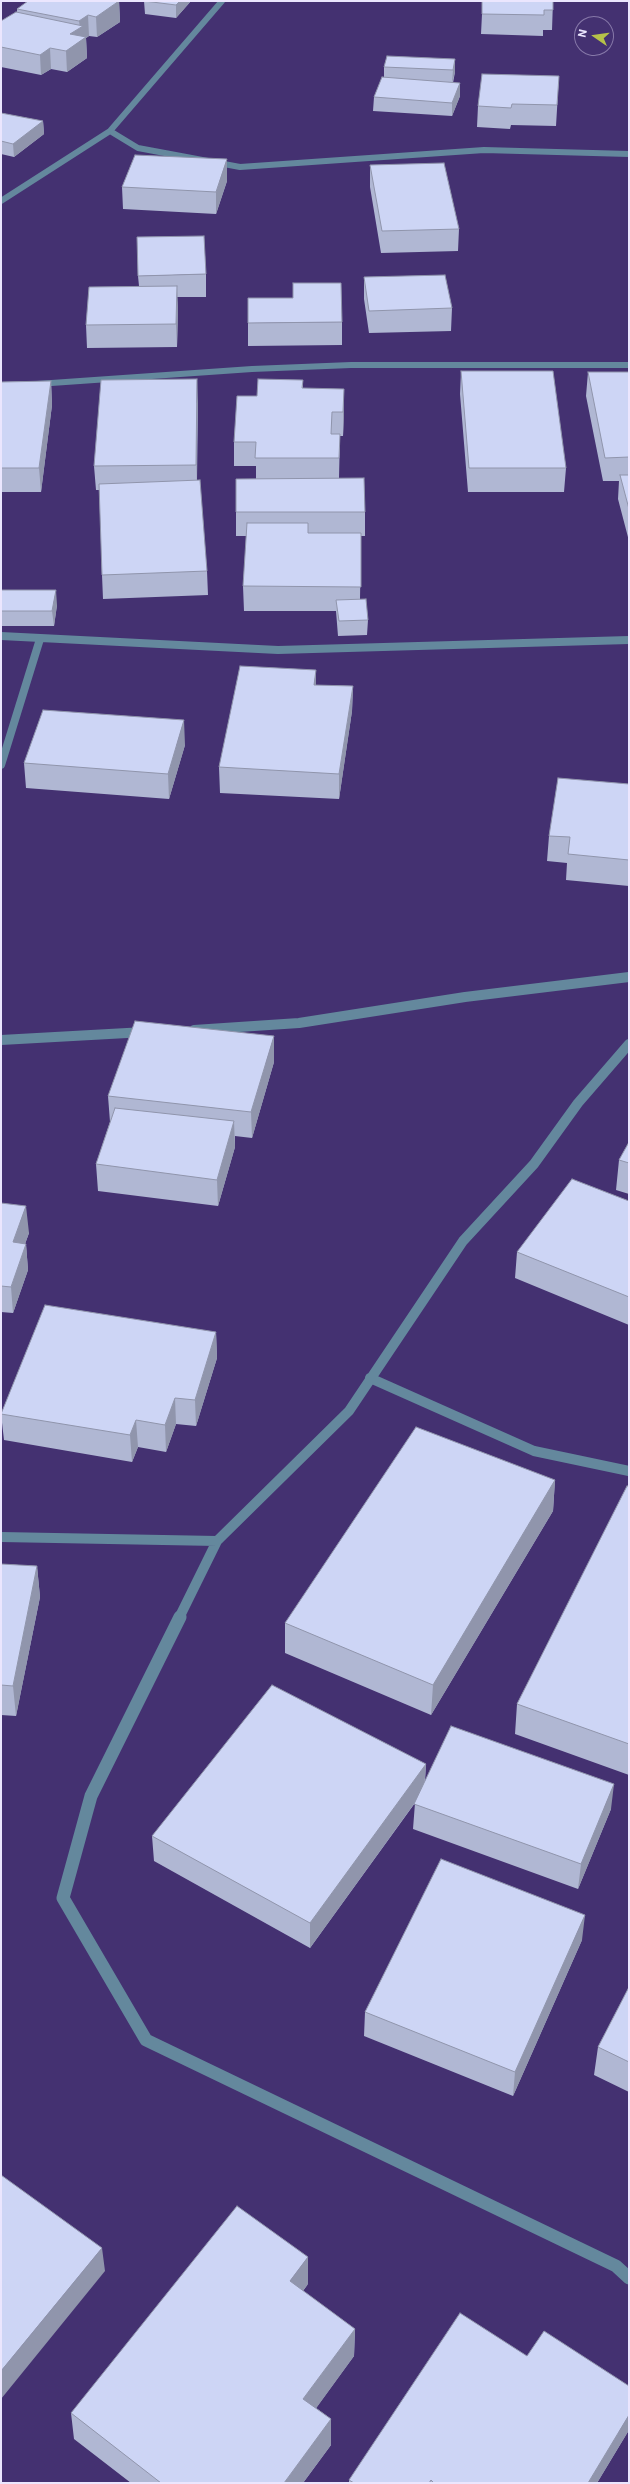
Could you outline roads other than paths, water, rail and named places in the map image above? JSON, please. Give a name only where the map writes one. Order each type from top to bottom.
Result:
[{"type":"street","points":[[1,201],[110,131],[222,1]]},
{"type":"street","points":[[110,131],[138,148],[240,167],[484,150],[629,154]]},
{"type":"street","points":[[32,384],[252,369],[351,365],[629,365]]},
{"type":"street","points":[[1,636],[278,650],[629,640]]},
{"type":"street","points":[[1,765],[40,639]]},
{"type":"street","points":[[182,1030],[299,1022],[466,997],[629,977]]},
{"type":"street","points":[[1,1040],[158,1032]]},
{"type":"street","points":[[629,1044],[578,1103],[534,1164],[463,1241],[349,1411],[217,1541],[91,1796],[63,1898],[146,2040],[616,2266],[629,2278]]},
{"type":"street","points":[[370,1378],[534,1451],[629,1471]]},
{"type":"street","points":[[1,1537],[217,1541]]}]
